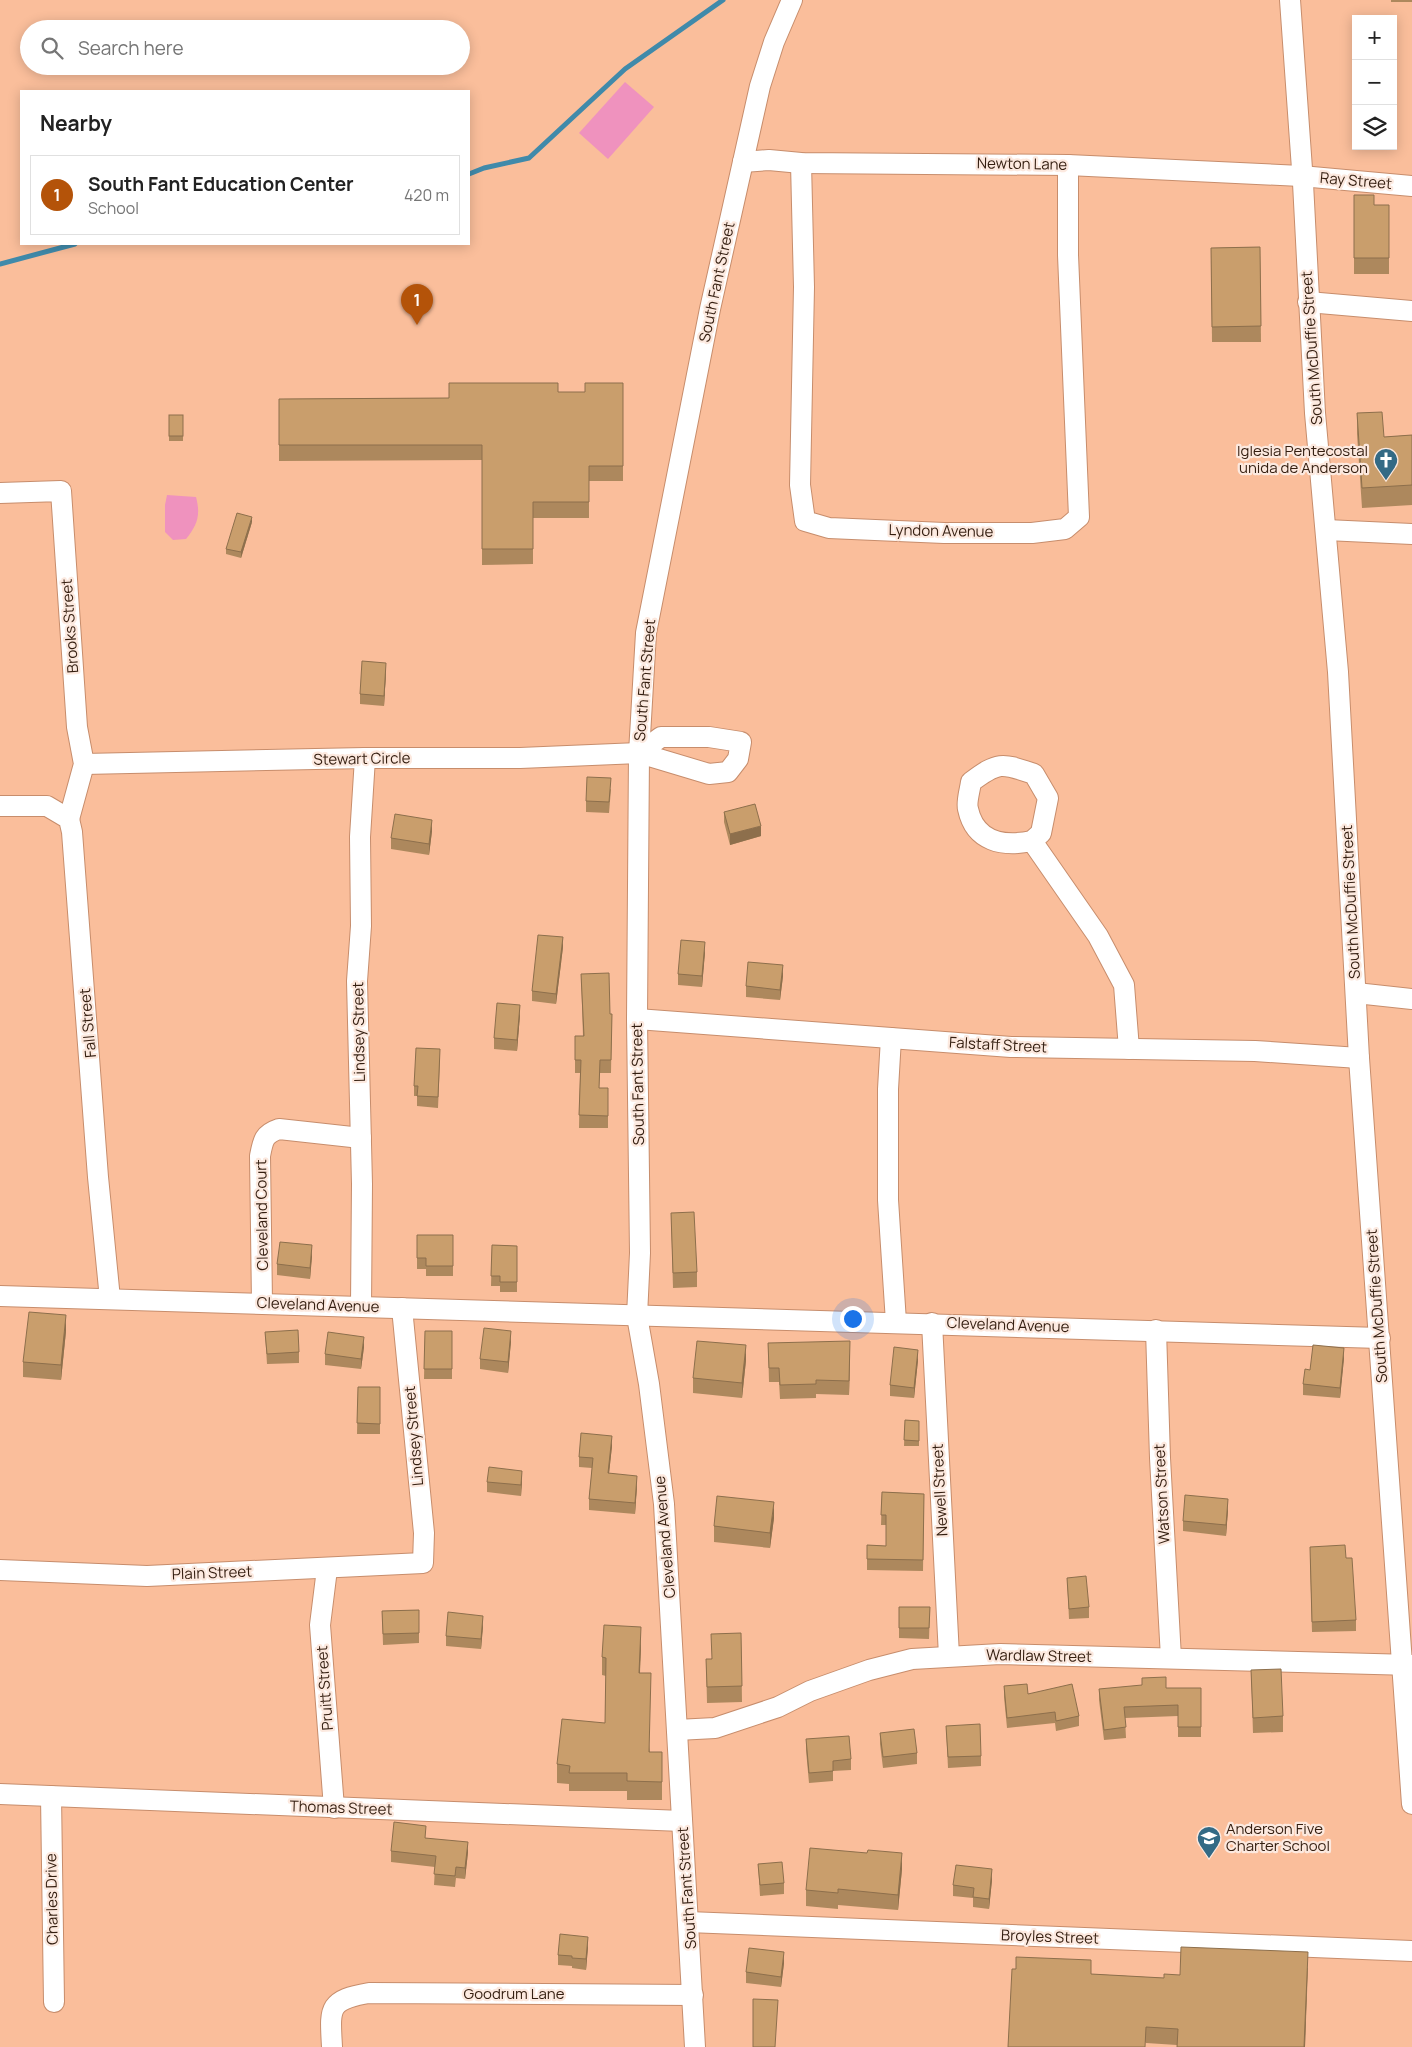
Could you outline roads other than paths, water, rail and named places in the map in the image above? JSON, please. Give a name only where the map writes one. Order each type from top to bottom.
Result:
[{"type":"street","name":"South Fant Street","points":[[637,1316],[640,1253],[637,1020],[640,753],[646,633],[710,309],[760,86],[774,42],[792,0]]},
{"type":"street","name":"South McDuffie Street","points":[[1290,0],[1308,302],[1338,672],[1359,1058],[1407,1665],[1412,1804]]},
{"type":"street","name":"Newton Lane","points":[[743,162],[769,160],[802,163],[1068,165],[1301,176]]},
{"type":"street","name":"Lyndon Avenue","points":[[802,163],[804,287],[800,485],[805,521],[829,528],[944,533],[1032,532],[1065,529],[1079,517],[1068,255],[1068,165]]},
{"type":"street","name":"Ray Street","points":[[1301,176],[1412,186]]},
{"type":"street","points":[[1308,302],[1412,311]]},
{"type":"street","name":"Brooks Street","points":[[0,493],[61,491],[77,727],[84,764],[69,819]]},
{"type":"street","points":[[1326,530],[1412,534]]},
{"type":"street","name":"Stewart Circle","points":[[84,764],[365,758],[520,758],[640,753]]},
{"type":"street","name":"Lindsey Street","points":[[361,1306],[361,1138],[357,981],[361,918],[360,837],[365,758]]},
{"type":"street","points":[[1004,764],[1034,774],[1048,798],[1041,833],[1032,841],[1017,844],[993,841],[977,831],[967,808],[971,782],[987,770],[1004,764]]},
{"type":"street","points":[[0,806],[47,806],[69,819]]},
{"type":"street","name":"Fall Street","points":[[69,819],[72,832],[98,1177],[110,1299]]},
{"type":"street","points":[[1032,841],[1098,936],[1124,985],[1129,1049]]},
{"type":"street","points":[[1356,993],[1412,1000]]},
{"type":"street","name":"Falstaff Street","points":[[637,1020],[1012,1047],[1255,1051],[1359,1058]]},
{"type":"street","points":[[891,1038],[888,1089],[888,1200],[896,1322]]},
{"type":"street","name":"Cleveland Court","points":[[262,1303],[260,1156],[263,1138],[268,1133],[280,1130],[361,1138]]},
{"type":"street","name":"Cleveland Avenue","points":[[0,1296],[1380,1338]]},
{"type":"street","name":"Lindsey Street","points":[[402,1308],[424,1533],[423,1563]]},
{"type":"street","name":"Cleveland Avenue","points":[[637,1316],[649,1384],[664,1504],[677,1730]]},
{"type":"street","name":"Newell Street","points":[[932,1323],[949,1656]]},
{"type":"street","name":"Watson Street","points":[[1156,1330],[1160,1458],[1171,1658]]},
{"type":"street","name":"Plain Street","points":[[0,1570],[147,1576],[423,1563]]},
{"type":"street","name":"Pruitt Street","points":[[327,1569],[320,1625],[334,1808]]},
{"type":"street","name":"Wardlaw Street","points":[[677,1730],[715,1728],[778,1707],[810,1691],[869,1670],[912,1659],[1000,1654],[1407,1665]]},
{"type":"street","name":"South Fant Street","points":[[677,1730],[695,2047]]},
{"type":"street","name":"Thomas Street","points":[[0,1794],[682,1821]]},
{"type":"street","name":"Charles Drive","points":[[51,1796],[54,2002]]},
{"type":"street","name":"Broyles Street","points":[[688,1922],[1412,1951]]},
{"type":"street","name":"Goodrum Lane","points":[[332,2047],[330,2016],[337,2004],[348,1997],[369,1993],[693,1995]]},
{"type":"waterway","points":[[470,174],[484,168],[529,158],[625,69],[723,0]]},
{"type":"waterway","points":[[0,264],[71,245]]},
{"type":"place","name":"South Fant Education Center","points":[[417,325]]},
{"type":"place","name":"Iglesia Pentecostal unida de Anderson","points":[[1386,481]]},
{"type":"place","name":"Anderson Five Charter School","points":[[1209,1859]]}]
